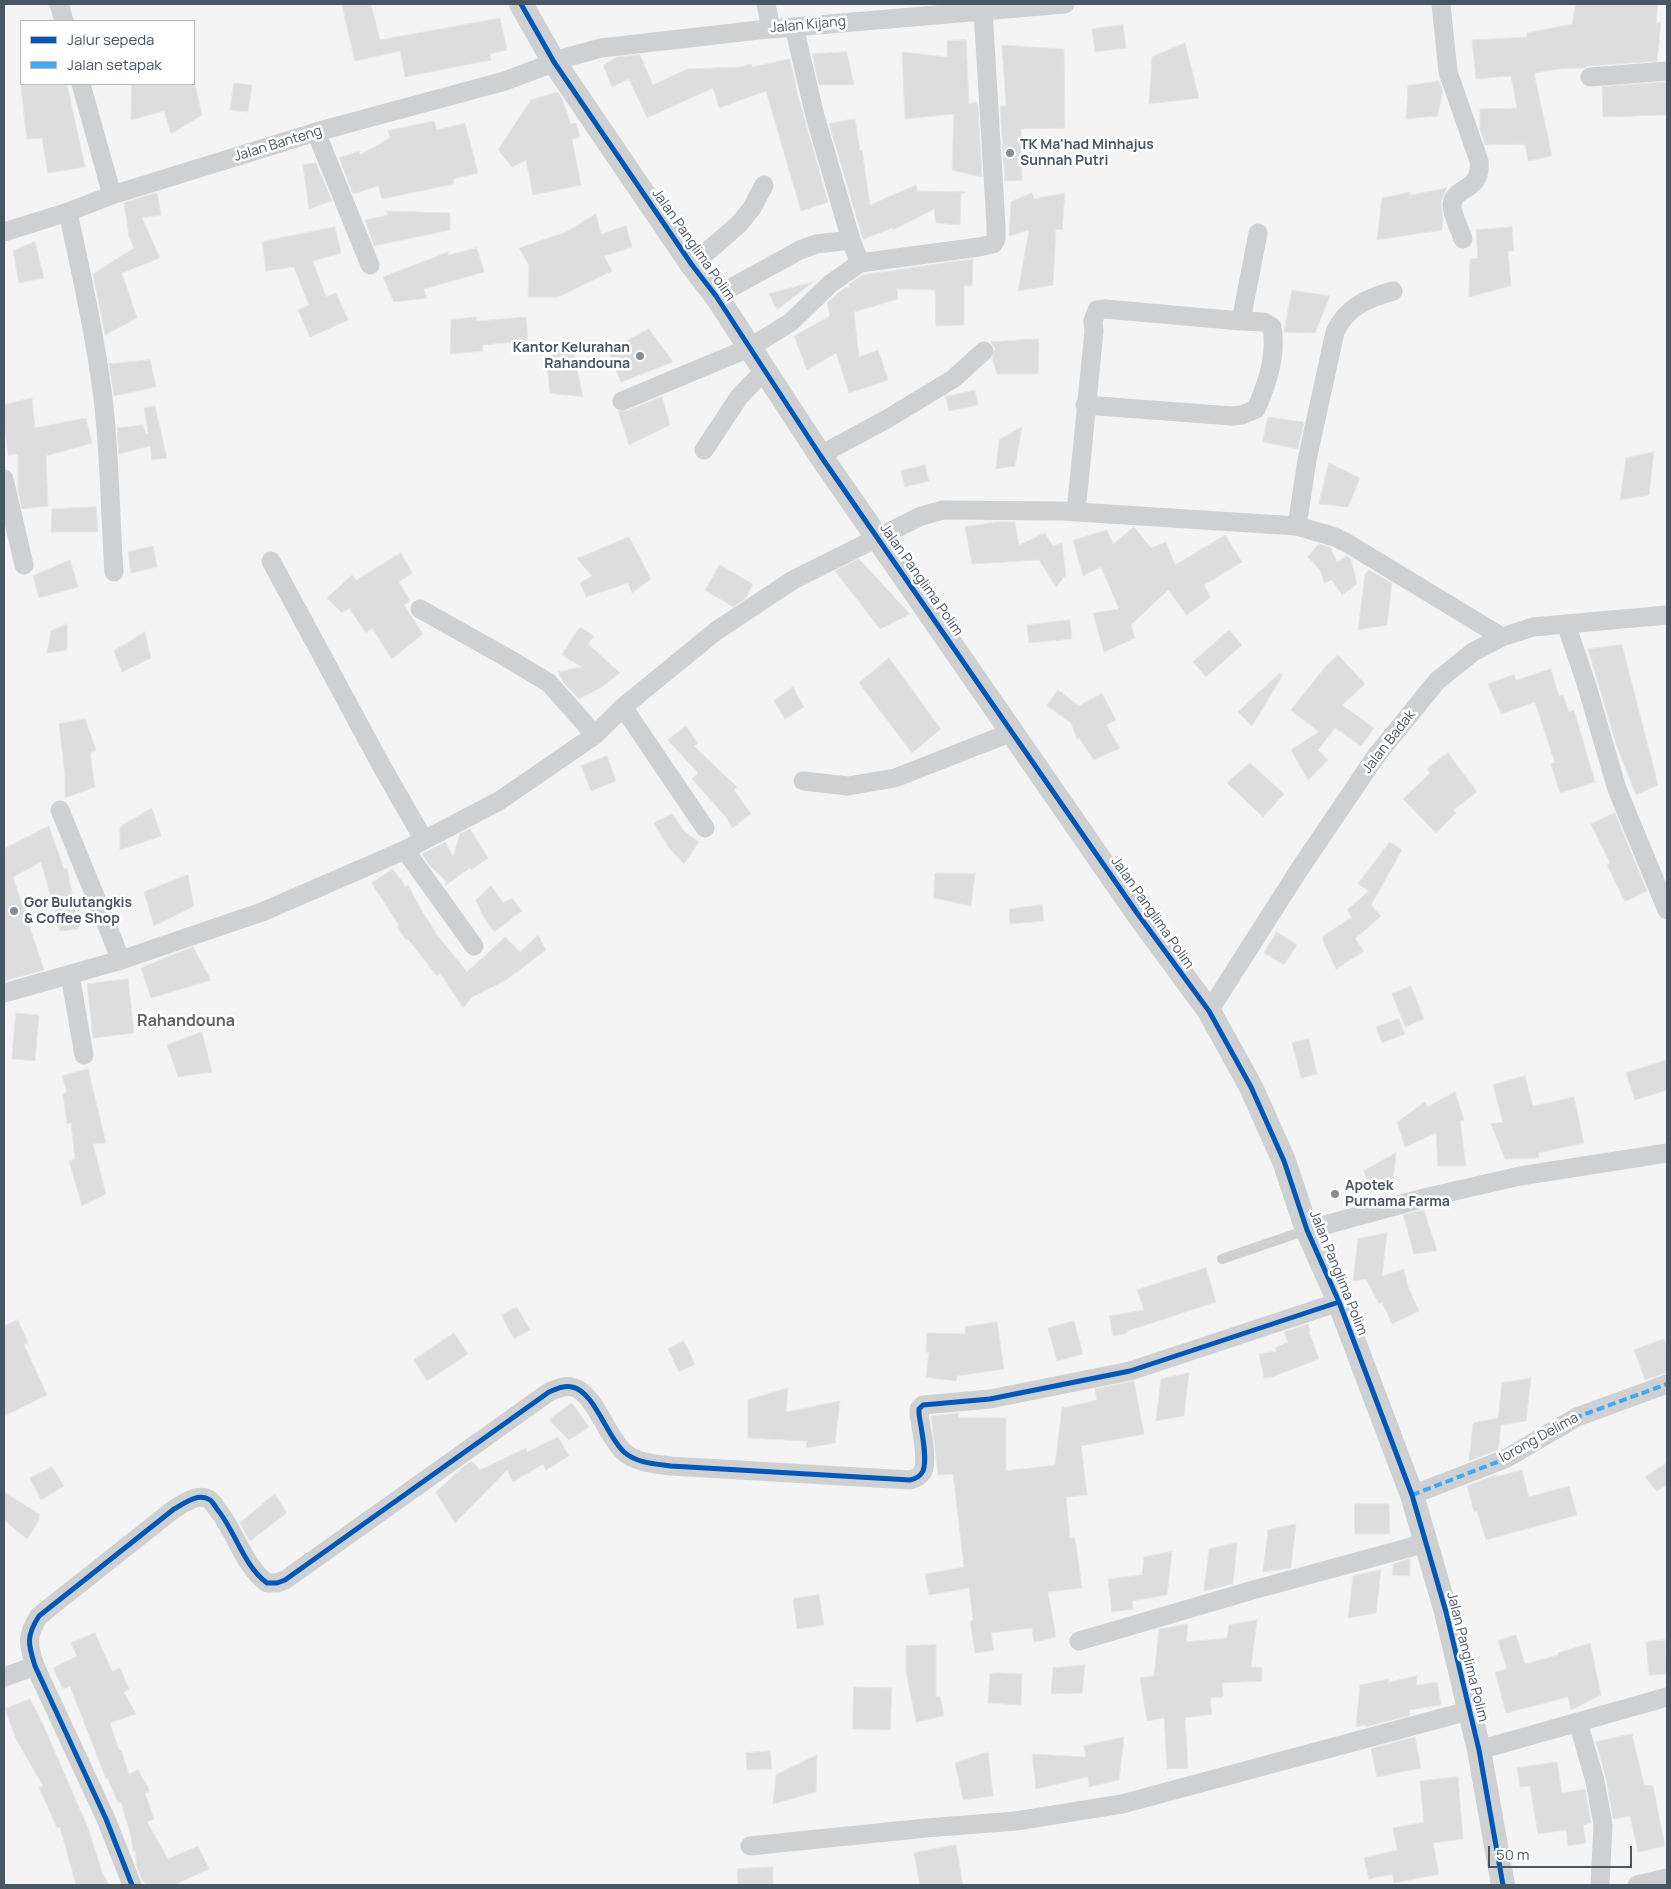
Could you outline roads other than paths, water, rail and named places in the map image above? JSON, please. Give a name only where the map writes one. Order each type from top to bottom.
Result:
[{"type":"street","points":[[59,4],[64,20]]},
{"type":"street","name":"Jalan Panglima Polim","points":[[521,4],[554,62],[692,265],[716,296],[820,455],[1137,912],[1209,1011],[1251,1087],[1284,1161],[1307,1230],[1339,1302],[1412,1495],[1446,1612],[1468,1711],[1479,1750],[1503,1885]]},
{"type":"street","points":[[766,4],[771,29]]},
{"type":"street","name":"Jalan Kijang","points":[[554,62],[601,48],[771,29],[1065,4]]},
{"type":"street","points":[[1441,4],[1448,72],[1479,161],[1480,171],[1478,179],[1457,195],[1453,201],[1452,207],[1463,239]]},
{"type":"street","points":[[622,401],[749,348],[791,322],[830,284],[860,263],[993,244],[996,239],[983,10]]},
{"type":"street","points":[[794,27],[815,116],[851,240],[860,263]]},
{"type":"street","name":"Jalan Banteng","points":[[4,232],[68,212],[112,195],[316,132],[505,81],[554,62]]},
{"type":"street","points":[[1590,77],[1667,71]]},
{"type":"street","points":[[82,85],[112,195]]},
{"type":"street","points":[[316,132],[370,265]]},
{"type":"street","points":[[692,265],[739,224],[752,208],[764,185]]},
{"type":"street","points":[[68,212],[103,397],[114,572]]},
{"type":"street","points":[[1241,321],[1258,233]]},
{"type":"street","points":[[716,296],[800,250],[816,244],[851,240]]},
{"type":"street","points":[[1297,526],[1307,460],[1336,332],[1341,319],[1356,305],[1393,291]]},
{"type":"street","points":[[1076,512],[1085,405],[1094,331],[1093,321],[1097,310],[1105,309],[1264,322],[1272,327],[1274,338],[1265,389],[1256,409],[1242,415],[1232,416],[1085,405]]},
{"type":"street","points":[[820,455],[894,415],[945,384],[984,351]]},
{"type":"street","points":[[704,450],[739,397],[764,371]]},
{"type":"street","points":[[4,479],[24,566]]},
{"type":"street","points":[[4,993],[121,960],[262,912],[405,850],[500,801],[595,735],[622,707],[716,631],[785,585],[921,516],[943,510],[1076,512],[1297,526],[1335,537],[1347,543],[1502,637]]},
{"type":"street","points":[[271,561],[381,765],[424,840]]},
{"type":"street","points":[[420,609],[549,683],[595,735]]},
{"type":"street","name":"Jalan Badak","points":[[1209,1011],[1299,870],[1376,756],[1436,681],[1473,652],[1502,637],[1533,628],[1667,614]]},
{"type":"street","points":[[1566,624],[1586,683],[1617,789],[1667,910]]},
{"type":"street","points":[[622,707],[705,828]]},
{"type":"street","points":[[803,781],[848,786],[895,778],[1012,732]]},
{"type":"street","points":[[60,810],[121,960]]},
{"type":"street","points":[[405,850],[474,946]]},
{"type":"street","points":[[70,975],[84,1055]]},
{"type":"street","points":[[1307,1230],[1424,1198],[1520,1176],[1667,1153]]},
{"type":"street","points":[[132,1885],[106,1819],[35,1666],[28,1646],[32,1627],[39,1616],[188,1500],[210,1499],[222,1515],[259,1577],[267,1583],[276,1583],[285,1580],[549,1392],[562,1387],[573,1387],[586,1396],[607,1430],[624,1452],[642,1461],[671,1466],[910,1480],[917,1478],[922,1473],[924,1464],[919,1414],[919,1409],[923,1405],[990,1399],[1130,1371],[1339,1302]]},
{"type":"street","name":"lorong Delima","points":[[1412,1495],[1505,1459],[1576,1417],[1667,1384]]},
{"type":"street","points":[[1079,1641],[1426,1543]]},
{"type":"street","points":[[4,1677],[35,1666]]},
{"type":"street","points":[[1479,1750],[1667,1697]]},
{"type":"street","points":[[750,1846],[1016,1821],[1122,1804],[1468,1711]]},
{"type":"street","points":[[1578,1722],[1595,1782],[1603,1825],[1600,1885]]},
{"type":"street","points":[[1637,1885],[1667,1878]]},
{"type":"lane","points":[[1222,1259],[1307,1230]]},
{"type":"place","name":"TK Ma'had Minhajus Sunnah Putri","points":[[1010,153]]},
{"type":"place","name":"Kantor Kelurahan Rahandouna","points":[[640,356]]},
{"type":"place","name":"Gor Bulutangkis & Coffee Shop","points":[[14,911]]},
{"type":"place","name":"Apotek Purnama Farma","points":[[1335,1194]]},
{"type":"district","name":"Rahandouna","points":[[186,1022]]}]
